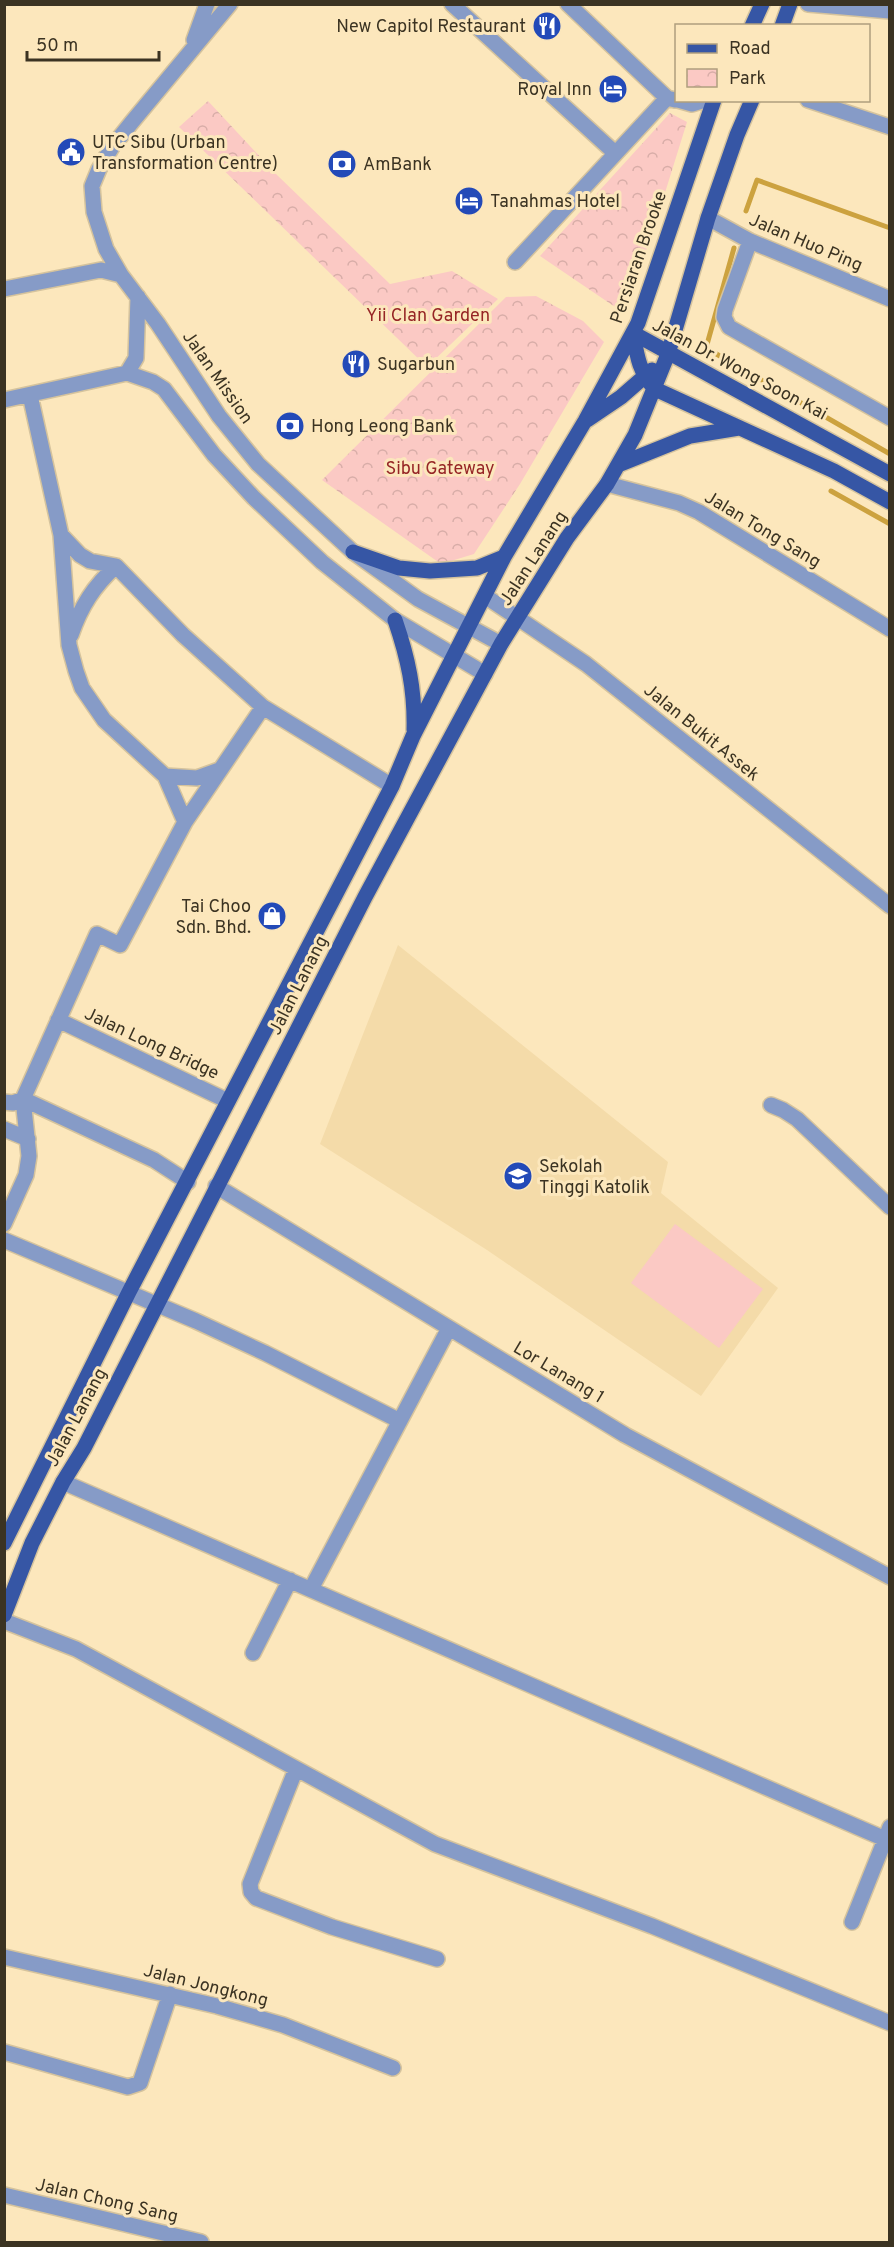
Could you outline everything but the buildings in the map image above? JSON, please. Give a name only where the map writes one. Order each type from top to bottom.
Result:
[{"type":"main road","points":[[753,24],[762,4]]},
{"type":"main road","points":[[783,24],[790,4]]},
{"type":"main road","name":"Persiaran Brooke","points":[[585,421],[633,333],[713,102]]},
{"type":"main road","points":[[655,390],[668,354],[708,218],[751,102]]},
{"type":"main road","name":"Jalan Dr. Wong Soon Kai","points":[[633,333],[890,474]]},
{"type":"main road","name":"Jalan Dr. Wong Soon Kai","points":[[633,333],[644,378],[655,390],[834,471],[890,502]]},
{"type":"main road","points":[[585,421],[621,397],[668,354]]},
{"type":"main road","name":"Jalan Lanang","points":[[4,1615],[32,1543],[63,1482],[84,1448],[365,897],[517,616],[567,538],[607,484],[635,435],[655,390]]},
{"type":"main road","name":"Jalan Lanang","points":[[4,1543],[129,1292],[392,786],[413,736],[504,557],[585,421]]},
{"type":"main road","points":[[618,465],[690,436],[739,428]]},
{"type":"main road","points":[[353,552],[399,568],[430,571],[477,568],[504,557]]},
{"type":"main road","points":[[395,620],[412,682],[415,702],[413,736]]},
{"type":"street","points":[[188,54],[207,4]]},
{"type":"street","name":"Jalan Mission","points":[[230,4],[112,147],[99,169],[92,186],[94,212],[106,249],[121,275],[219,416],[258,464],[353,552],[418,598],[501,645]]},
{"type":"street","points":[[452,4],[615,153]]},
{"type":"street","points":[[515,262],[615,153],[674,99],[568,4]]},
{"type":"street","points":[[808,4],[890,11]]},
{"type":"street","points":[[814,102],[890,127]]},
{"type":"street","name":"Jalan Huo Ping","points":[[708,218],[750,241],[890,299]]},
{"type":"street","points":[[750,241],[725,310],[724,317],[729,327],[890,418]]},
{"type":"street","points":[[4,289],[101,270],[121,275]]},
{"type":"street","points":[[127,374],[135,357],[138,297]]},
{"type":"street","points":[[4,400],[127,374],[153,382],[164,389],[214,456],[254,498],[322,562],[395,620],[485,674]]},
{"type":"street","points":[[30,394],[61,535],[69,641],[82,688],[104,720],[165,776],[185,822]]},
{"type":"street","name":"Jalan Tong Sang","points":[[607,484],[679,503],[699,513],[890,629]]},
{"type":"street","points":[[61,535],[80,555],[90,561],[116,566],[183,635],[263,707],[392,786]]},
{"type":"street","points":[[69,641],[82,606],[100,581],[116,566]]},
{"type":"street","name":"Jalan Bukit Assek","points":[[485,596],[586,664],[890,906]]},
{"type":"street","points":[[4,1224],[26,1175],[29,1156],[23,1099],[97,934],[120,945],[185,822],[263,707]]},
{"type":"street","points":[[165,776],[197,778],[219,770]]},
{"type":"street","name":"Jalan Long Bridge","points":[[58,1020],[228,1101]]},
{"type":"street","points":[[4,1102],[13,1103],[23,1099],[154,1160],[188,1182]]},
{"type":"street","points":[[771,1105],[797,1119],[890,1208]]},
{"type":"street","points":[[4,1129],[28,1139]]},
{"type":"street","name":"Lor Lanang 1","points":[[216,1186],[625,1435],[890,1577]]},
{"type":"street","points":[[4,1240],[156,1303],[265,1353],[400,1421]]},
{"type":"street","points":[[311,1590],[449,1328]]},
{"type":"street","points":[[63,1482],[311,1590],[887,1833],[852,1922]]},
{"type":"street","points":[[253,1653],[290,1580]]},
{"type":"street","points":[[4,1620],[76,1649],[435,1844],[652,1926],[890,2023]]},
{"type":"street","points":[[296,1769],[250,1884],[251,1892],[256,1898],[332,1927],[436,1959]]},
{"type":"street","name":"Jalan Jongkong","points":[[4,1957],[170,1994],[283,2025],[393,2068]]},
{"type":"street","points":[[4,2052],[129,2087],[135,2085],[140,2083],[170,1994]]},
{"type":"street","name":"Jalan Chong Sang","points":[[4,2195],[201,2242]]},
{"type":"shaded area","name":"Sekolah Tinggi Katolik","points":[[398,945],[668,1162],[661,1193],[778,1288],[701,1396],[487,1250],[320,1144]]},
{"type":"green space","name":"Yii Clan Garden","points":[[208,101],[277,175],[390,284],[452,271],[498,299],[427,367],[179,127]]},
{"type":"green space","points":[[670,113],[687,122],[650,241],[621,311],[540,256]]},
{"type":"green space","name":"Sibu Gateway","points":[[536,296],[583,321],[604,342],[520,484],[474,554],[441,564],[322,480],[506,297]]},
{"type":"green space","points":[[675,1224],[763,1289],[719,1348],[631,1283]]},
{"type":"waterway","points":[[746,211],[757,180],[890,228]]},
{"type":"waterway","points":[[734,248],[706,348],[890,454]]},
{"type":"waterway","points":[[831,491],[890,524]]},
{"type":"place","name":"New Capitol Restaurant","points":[[547,26]]},
{"type":"place","name":"Royal Inn","points":[[613,89]]},
{"type":"place","name":"UTC Sibu (Urban Transformation Centre)","points":[[71,152]]},
{"type":"place","name":"AmBank","points":[[342,164]]},
{"type":"place","name":"Tanahmas Hotel","points":[[469,201]]},
{"type":"place","name":"Sugarbun","points":[[356,364]]},
{"type":"place","name":"Hong Leong Bank","points":[[290,426]]},
{"type":"place","name":"Tai Choo Sdn. Bhd.","points":[[272,916]]},
{"type":"place","name":"Sekolah Tinggi Katolik","points":[[518,1176]]}]
